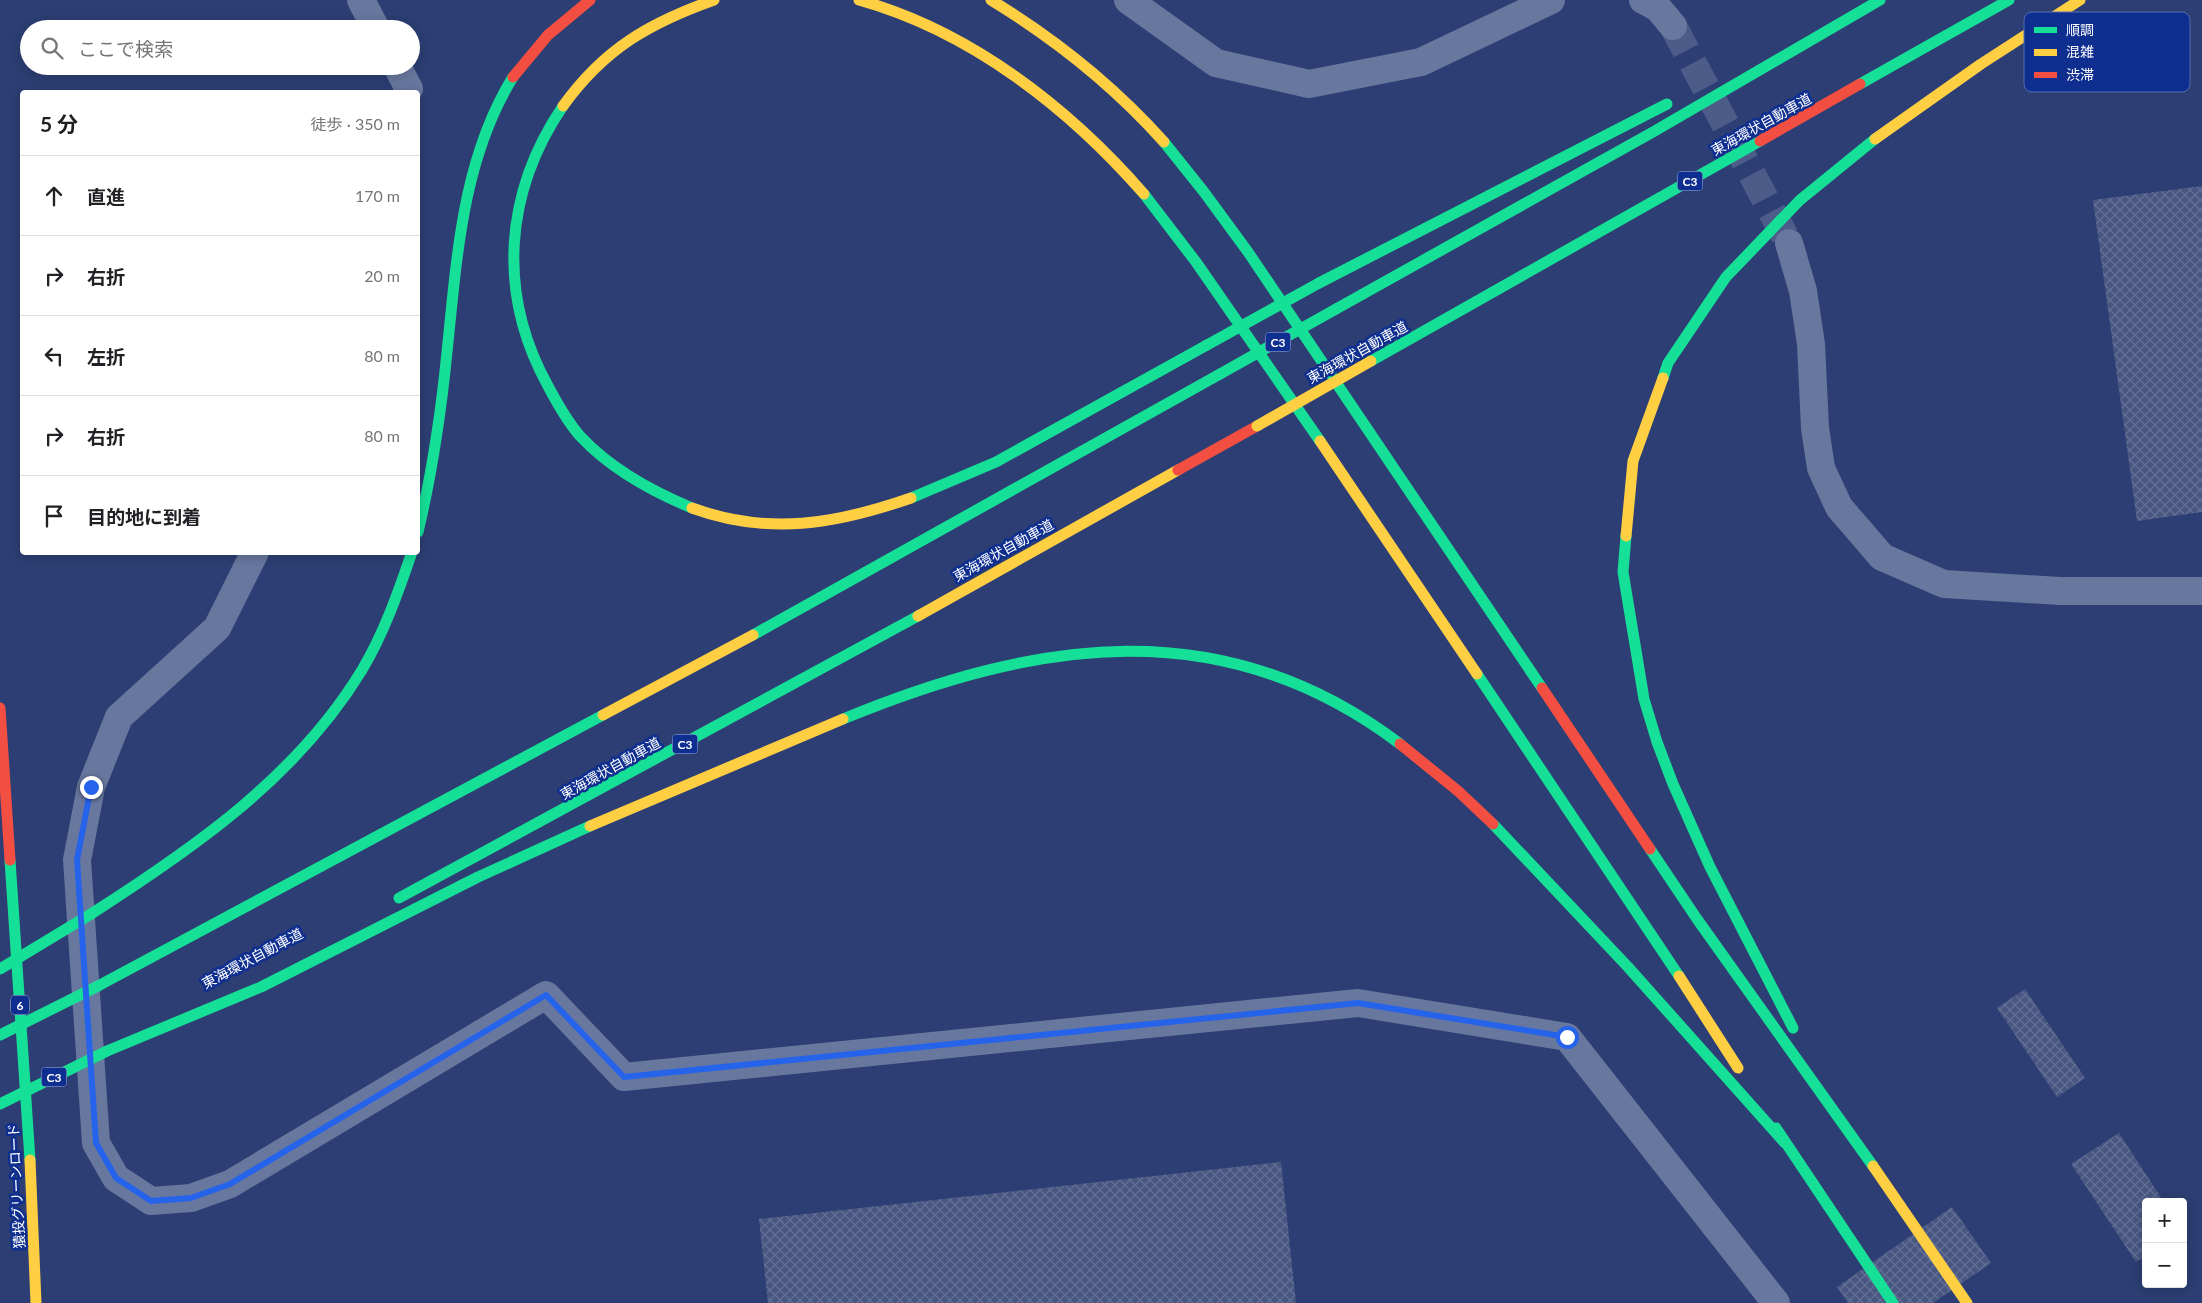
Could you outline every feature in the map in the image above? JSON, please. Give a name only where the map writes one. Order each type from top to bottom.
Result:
[{"type":"main road","points":[[420,523],[434,458],[463,208],[475,160],[491,118],[512,78],[545,39],[568,16],[590,0]]},
{"type":"main road","points":[[714,0],[675,13],[632,37],[592,68],[561,109],[541,146],[520,201],[513,250],[517,300],[529,349],[551,394],[579,436],[620,471],[669,500],[719,518],[771,526],[826,521],[881,509],[951,484],[1015,452],[1319,283],[1680,98]]},
{"type":"main road","points":[[859,0],[920,22],[967,46],[1022,82],[1071,122],[1119,166],[1159,213],[1197,262],[1324,447],[1665,954],[1785,1143],[1894,1303]]},
{"type":"main road","points":[[991,0],[1059,46],[1108,88],[1156,135],[1204,192],[1248,252],[1692,911],[1835,1110],[1967,1303]]},
{"type":"main road","name":"C3","points":[[0,1035],[98,986],[825,596],[1662,128],[1880,0]]},
{"type":"main road","name":"東海環状自動車道","points":[[384,906],[848,654],[1257,426],[2009,0]]},
{"type":"main road","points":[[2062,12],[2080,0]]},
{"type":"main road","points":[[1750,62],[1861,11]]},
{"type":"main road","points":[[1835,1110],[1709,864],[1661,754],[1635,664],[1623,591],[1622,535],[1628,482],[1642,429],[1663,374],[1689,325],[1721,280],[1760,236],[1808,191],[1859,149],[1930,98],[2024,37]]},
{"type":"main road","points":[[0,969],[150,877],[201,841],[248,804],[291,765],[329,720],[360,673],[386,624],[411,555]]},
{"type":"main road","points":[[107,1051],[256,989],[549,844],[882,704],[956,678],[1022,662],[1073,653],[1121,650],[1176,654],[1227,662],[1273,676],[1322,696],[1370,724],[1408,751],[1457,792],[1522,853],[1659,1000],[1785,1143]]},
{"type":"main road","name":"猿投グリーンロード","points":[[0,708],[33,1198],[36,1303]]},
{"type":"main road","name":"東海環状自動車道","points":[[0,1104],[229,987]]},
{"type":"street","points":[[361,0],[371,20]]},
{"type":"street","points":[[1128,0],[1216,63],[1309,84],[1420,62],[1551,0]]},
{"type":"street","points":[[1644,0],[1658,8],[1673,26]]},
{"type":"street","points":[[402,75],[408,90]]},
{"type":"street","points":[[1789,243],[1803,291],[1811,344],[1815,428],[1821,468],[1839,507],[1882,557],[1944,584],[2060,591],[2202,591]]},
{"type":"street","points":[[254,555],[217,628],[119,717],[91,787],[77,860],[96,1143],[116,1178],[151,1201],[191,1198],[230,1184],[546,995],[624,1077],[1358,1003],[1567,1037],[1776,1303]]},
{"type":"building","points":[[2202,186],[2202,512],[2137,521],[2093,200]]},
{"type":"building","points":[[2025,989],[2085,1078],[2057,1097],[1997,1008]]},
{"type":"building","points":[[2119,1133],[2161,1198],[2142,1198],[2142,1258],[2136,1262],[2071,1164]]},
{"type":"building","points":[[1281,1162],[1296,1303],[768,1303],[759,1219]]},
{"type":"building","points":[[1952,1207],[1991,1263],[1933,1303],[1848,1303],[1837,1287]]},
{"type":"tunnel","points":[[1673,26],[1788,242]]},
{"type":"traffic: fast","points":[[1336,309],[1653,132],[1880,0]]},
{"type":"traffic: fast","points":[[1860,84],[2009,0]]},
{"type":"traffic: fast","points":[[420,523],[439,420],[454,281],[472,175],[496,109],[513,77]]},
{"type":"traffic: fast","points":[[1319,283],[1667,104]]},
{"type":"traffic: fast","points":[[563,106],[543,139],[529,174],[519,209],[514,244],[515,280],[521,316],[532,351],[563,413],[576,431],[593,449],[618,469],[647,487],[692,508]]},
{"type":"traffic: fast","points":[[1663,378],[1668,363],[1726,277],[1800,200],[1875,139]]},
{"type":"traffic: fast","points":[[1371,361],[1760,141]]},
{"type":"traffic: fast","points":[[1164,142],[1248,252],[1542,688]]},
{"type":"traffic: fast","points":[[1144,194],[1196,262],[1320,441]]},
{"type":"traffic: fast","points":[[1207,345],[1319,283]]},
{"type":"traffic: fast","points":[[1220,374],[1336,309]]},
{"type":"traffic: fast","points":[[911,498],[996,462],[1207,345]]},
{"type":"traffic: fast","points":[[753,635],[1220,374]]},
{"type":"traffic: fast","points":[[1626,536],[1623,572],[1644,699],[1657,742],[1673,784],[1710,867],[1793,1028]]},
{"type":"traffic: fast","points":[[91,914],[205,836],[275,777],[307,744],[336,708],[370,656],[390,612],[411,555]]},
{"type":"traffic: fast","points":[[399,898],[918,616]]},
{"type":"traffic: fast","points":[[843,719],[915,692],[986,671],[1057,657],[1127,651],[1196,656],[1265,672],[1333,701],[1400,744]]},
{"type":"traffic: fast","points":[[1477,674],[1679,976]]},
{"type":"traffic: fast","points":[[98,986],[603,715]]},
{"type":"traffic: fast","points":[[1493,824],[1628,967],[1785,1143]]},
{"type":"traffic: fast","points":[[107,1051],[261,987],[478,877],[590,826]]},
{"type":"traffic: fast","points":[[1650,849],[1697,919],[1873,1166]]},
{"type":"traffic: fast","points":[[10,860],[30,1160]]},
{"type":"traffic: fast","points":[[0,969],[91,914]]},
{"type":"traffic: fast","points":[[0,1035],[98,986]]},
{"type":"traffic: fast","points":[[0,1104],[107,1051]]},
{"type":"traffic: fast","points":[[1776,1128],[1893,1303]]},
{"type":"traffic: slow","points":[[563,106],[595,69],[630,40],[669,18],[714,0]]},
{"type":"traffic: slow","points":[[859,0],[900,14],[940,31],[978,52],[1015,76],[1083,131],[1144,194]]},
{"type":"traffic: slow","points":[[991,0],[1061,47],[1083,65],[1145,121],[1164,142]]},
{"type":"traffic: slow","points":[[2061,12],[2080,0]]},
{"type":"traffic: slow","points":[[1875,139],[1981,64],[2024,36]]},
{"type":"traffic: slow","points":[[1257,426],[1371,361]]},
{"type":"traffic: slow","points":[[1626,536],[1633,461],[1663,378]]},
{"type":"traffic: slow","points":[[1320,441],[1477,674]]},
{"type":"traffic: slow","points":[[918,616],[1178,470]]},
{"type":"traffic: slow","points":[[692,508],[720,517],[748,522],[802,523],[856,514],[911,498]]},
{"type":"traffic: slow","points":[[603,715],[753,635]]},
{"type":"traffic: slow","points":[[590,826],[843,719]]},
{"type":"traffic: slow","points":[[1679,976],[1738,1068]]},
{"type":"traffic: slow","points":[[30,1160],[36,1303]]},
{"type":"traffic: slow","points":[[1873,1166],[1967,1303]]},
{"type":"traffic: jam","points":[[513,77],[548,35],[590,0]]},
{"type":"traffic: jam","points":[[1760,141],[1860,84]]},
{"type":"traffic: jam","points":[[1178,470],[1257,426]]},
{"type":"traffic: jam","points":[[1542,688],[1650,849]]},
{"type":"traffic: jam","points":[[0,708],[10,860]]},
{"type":"traffic: jam","points":[[1400,744],[1458,791],[1493,824]]},
{"type":"route","points":[[91,787],[77,860],[96,1143],[116,1178],[151,1201],[191,1198],[230,1184],[546,995],[624,1077],[1358,1003],[1567,1037]]}]
